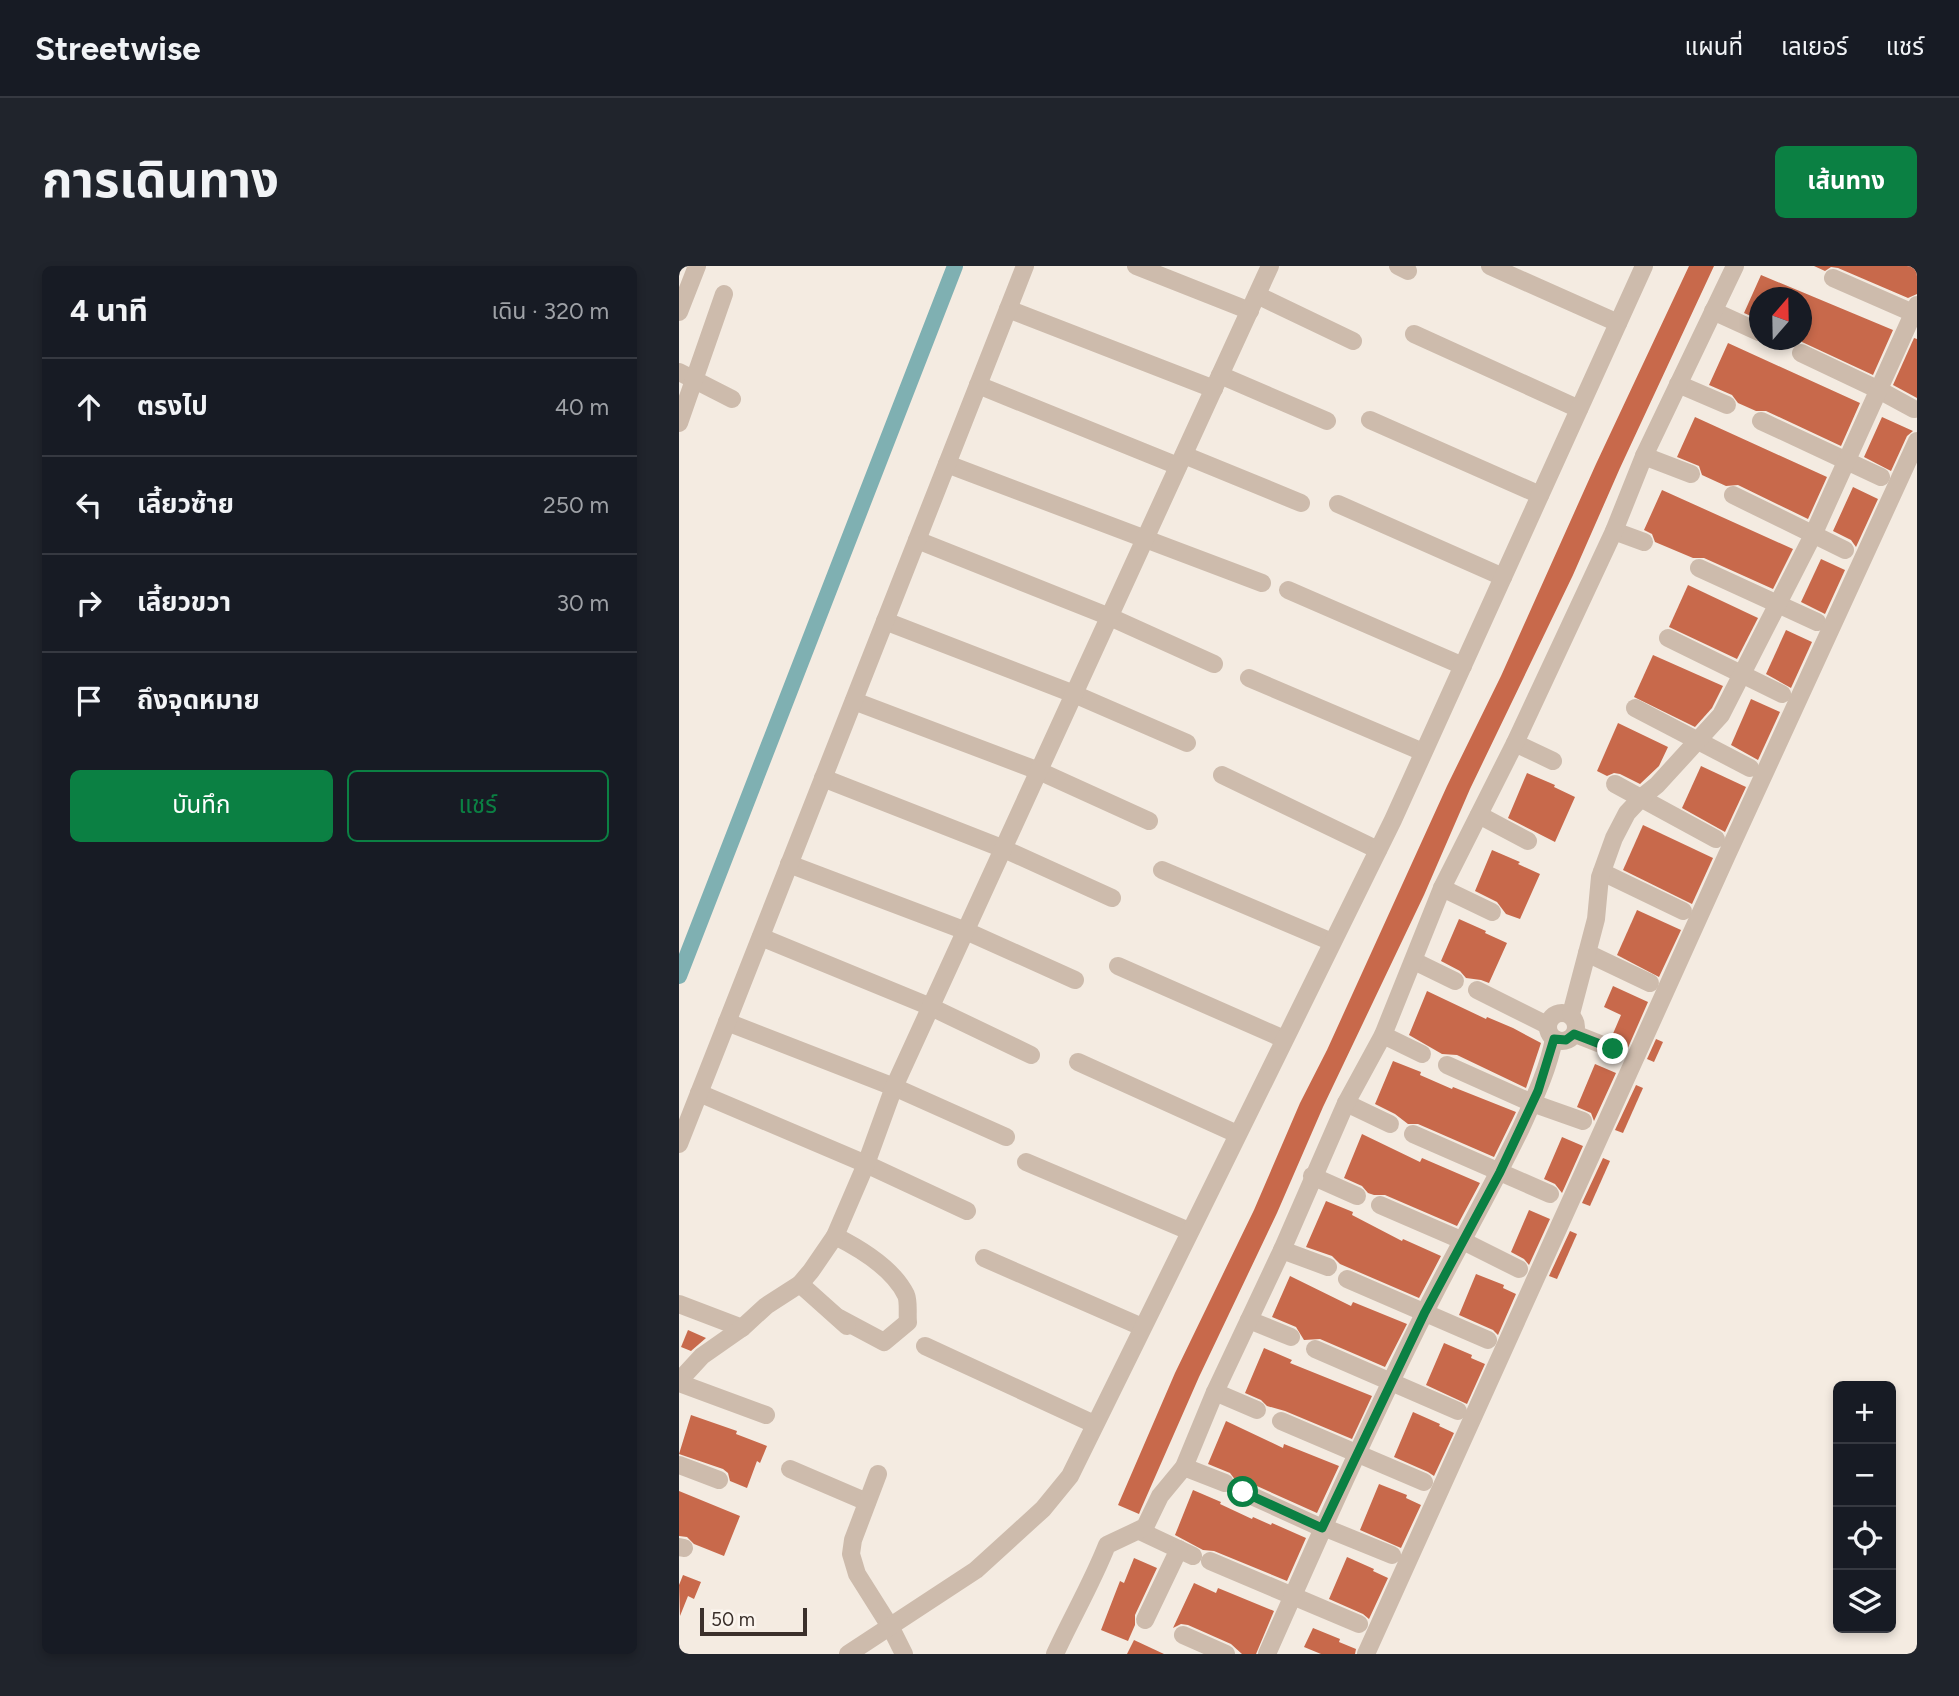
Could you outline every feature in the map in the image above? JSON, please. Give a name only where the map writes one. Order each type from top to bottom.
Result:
[{"type":"street","points":[[679,312],[697,266]]},
{"type":"street","points":[[679,1144],[1025,266]]},
{"type":"street","points":[[1136,266],[1253,303],[1353,341]]},
{"type":"street","points":[[766,1415],[679,1382],[702,1356],[742,1328],[766,1306],[800,1284],[835,1236],[866,1164],[894,1087],[1270,266]]},
{"type":"street","points":[[1490,266],[1618,323]]},
{"type":"street","points":[[848,1654],[976,1570],[1043,1509],[1070,1476],[1377,850],[1644,266]]},
{"type":"street","points":[[1055,1654],[1107,1545],[1145,1527],[1160,1496],[1185,1467],[1215,1392],[1282,1250],[1312,1176],[1346,1103],[1383,1035],[1442,888],[1515,743],[1614,531],[1644,456],[1735,266]]},
{"type":"street","points":[[1476,990],[1566,1040],[1574,1034],[1577,1023],[1571,1014],[1596,919],[1602,872],[1614,838],[1627,813],[1657,785],[1721,715],[1813,535],[1915,314],[1833,278]]},
{"type":"street","points":[[679,423],[686,375],[724,293]]},
{"type":"street","points":[[1008,309],[1327,421]]},
{"type":"street","points":[[1713,311],[1749,327]]},
{"type":"street","points":[[1414,334],[1579,409]]},
{"type":"street","points":[[1801,353],[1914,409]]},
{"type":"street","points":[[686,375],[732,399]]},
{"type":"street","points":[[978,384],[1301,503]]},
{"type":"street","points":[[1678,384],[1727,405]]},
{"type":"street","points":[[1370,420],[1540,495]]},
{"type":"street","points":[[1762,421],[1881,477]]},
{"type":"street","points":[[1366,1654],[1725,857],[1917,441]]},
{"type":"street","points":[[1644,456],[1691,474]]},
{"type":"street","points":[[947,464],[1262,583]]},
{"type":"street","points":[[1733,495],[1846,550]]},
{"type":"street","points":[[1338,504],[1503,577]]},
{"type":"street","points":[[1614,531],[1644,542]]},
{"type":"street","points":[[916,540],[1110,617],[1214,664]]},
{"type":"street","points":[[1699,568],[1817,622]]},
{"type":"street","points":[[1288,590],[1462,666]]},
{"type":"street","points":[[885,621],[1074,694],[1187,743]]},
{"type":"street","points":[[1668,638],[1782,694]]},
{"type":"street","points":[[1249,678],[1423,752]]},
{"type":"street","points":[[854,701],[1039,771],[1149,821]]},
{"type":"street","points":[[1635,708],[1750,768]]},
{"type":"street","points":[[1515,743],[1553,761]]},
{"type":"street","points":[[1223,775],[1377,850]]},
{"type":"street","points":[[823,778],[1003,849],[1112,898]]},
{"type":"street","points":[[1615,783],[1716,839]]},
{"type":"street","points":[[1479,815],[1528,841]]},
{"type":"street","points":[[789,864],[966,931],[1075,980]]},
{"type":"street","points":[[1162,870],[1332,942]]},
{"type":"street","points":[[1602,872],[1683,911]]},
{"type":"street","points":[[1442,888],[1492,912]]},
{"type":"street","points":[[761,937],[931,1007],[1031,1055]]},
{"type":"street","points":[[1587,953],[1650,983]]},
{"type":"street","points":[[1414,961],[1455,981]]},
{"type":"street","points":[[1118,965],[1284,1039]]},
{"type":"street","points":[[1266,1654],[1425,1312],[1461,1240],[1500,1172],[1532,1104],[1552,1053],[1551,1016],[1571,1014]]},
{"type":"street","points":[[727,1022],[894,1087],[1006,1137]]},
{"type":"street","points":[[1574,1034],[1613,1049]]},
{"type":"street","points":[[1383,1035],[1422,1054]]},
{"type":"street","points":[[1078,1062],[1237,1134]]},
{"type":"street","points":[[1447,1065],[1532,1104],[1583,1121]]},
{"type":"street","points":[[699,1093],[866,1164],[967,1211]]},
{"type":"street","points":[[1346,1103],[1390,1124]]},
{"type":"street","points":[[1413,1134],[1550,1194]]},
{"type":"street","points":[[1026,1162],[1189,1231]]},
{"type":"street","points":[[1312,1176],[1356,1196]]},
{"type":"street","points":[[1380,1206],[1461,1240],[1519,1269]]},
{"type":"street","points":[[835,1236],[873,1257],[889,1273],[906,1296],[908,1322],[884,1342],[839,1318]]},
{"type":"street","points":[[1282,1250],[1328,1267]]},
{"type":"street","points":[[984,1258],[1142,1327]]},
{"type":"street","points":[[1347,1279],[1487,1340]]},
{"type":"street","points":[[800,1284],[865,1342]]},
{"type":"street","points":[[679,1304],[742,1328]]},
{"type":"street","points":[[1249,1320],[1291,1337]]},
{"type":"street","points":[[925,1346],[1094,1424]]},
{"type":"street","points":[[1315,1349],[1458,1411]]},
{"type":"street","points":[[1215,1392],[1257,1410]]},
{"type":"street","points":[[1281,1421],[1424,1482]]},
{"type":"street","points":[[679,1465],[719,1480]]},
{"type":"street","points":[[1185,1467],[1224,1483]]},
{"type":"street","points":[[790,1469],[867,1502]]},
{"type":"street","points":[[879,1474],[853,1540],[851,1554],[857,1574],[904,1654]]},
{"type":"street","points":[[1243,1492],[1392,1555]]},
{"type":"street","points":[[1139,1531],[1359,1624]]},
{"type":"street","points":[[1145,1620],[1194,1556]]},
{"type":"street","points":[[1183,1635],[1226,1654]]},
{"type":"building","points":[[1689,266],[1714,266],[1573,575],[1470,789],[1424,895],[1323,1107],[1139,1514],[1118,1505],[1175,1373],[1254,1210],[1300,1103],[1501,676]]},
{"type":"building","points":[[1814,266],[1917,266],[1917,294],[1908,298],[1838,268],[1831,267],[1825,271]]},
{"type":"building","points":[[1761,275],[1790,287],[1756,287]]},
{"type":"building","points":[[1812,296],[1893,330],[1873,375],[1812,347]]},
{"type":"building","points":[[1749,302],[1749,315],[1744,313]]},
{"type":"building","points":[[1914,338],[1917,339],[1917,398],[1893,385]]},
{"type":"building","points":[[1728,343],[1860,403],[1841,446],[1766,411],[1756,411],[1738,403],[1732,395],[1709,385]]},
{"type":"building","points":[[1695,417],[1827,477],[1808,519],[1738,485],[1726,486],[1702,475],[1699,466],[1677,457]]},
{"type":"building","points":[[1882,417],[1913,431],[1907,436],[1891,471],[1864,457]]},
{"type":"building","points":[[1853,487],[1878,499],[1856,547],[1851,540],[1833,531]]},
{"type":"building","points":[[1662,490],[1793,549],[1773,589],[1704,558],[1693,558],[1655,542],[1652,534],[1644,530]]},
{"type":"building","points":[[1821,559],[1845,570],[1825,614],[1801,602]]},
{"type":"building","points":[[1688,585],[1758,618],[1737,659],[1669,627]]},
{"type":"building","points":[[1786,630],[1812,642],[1791,688],[1766,674]]},
{"type":"building","points":[[1653,655],[1723,686],[1712,708],[1695,727],[1634,697]]},
{"type":"building","points":[[1751,699],[1780,712],[1758,760],[1731,745]]},
{"type":"building","points":[[1618,723],[1668,747],[1659,766],[1640,784],[1620,774],[1607,776],[1597,771]]},
{"type":"building","points":[[1701,766],[1746,787],[1725,832],[1682,808]]},
{"type":"building","points":[[1527,773],[1575,797],[1555,842],[1508,818]]},
{"type":"building","points":[[1643,825],[1713,858],[1692,904],[1623,870]]},
{"type":"building","points":[[1492,850],[1540,874],[1520,919],[1506,914],[1497,902],[1475,891]]},
{"type":"building","points":[[1637,910],[1681,930],[1659,977],[1617,955]]},
{"type":"building","points":[[1459,919],[1507,943],[1489,983],[1466,978],[1460,971],[1441,961]]},
{"type":"building","points":[[1613,986],[1648,1002],[1627,1050],[1621,1041],[1612,1036],[1621,1015],[1604,1007]]},
{"type":"building","points":[[1427,991],[1541,1043],[1526,1088],[1457,1055],[1442,1054],[1409,1035]]},
{"type":"building","points":[[1656,1039],[1663,1042],[1654,1062],[1647,1059]]},
{"type":"building","points":[[1393,1061],[1452,1089],[1453,1087],[1516,1112],[1494,1157],[1418,1124],[1408,1124],[1375,1104]]},
{"type":"building","points":[[1595,1064],[1616,1073],[1594,1121],[1591,1113],[1577,1107]]},
{"type":"building","points":[[1636,1085],[1643,1088],[1623,1133],[1615,1130]]},
{"type":"building","points":[[1362,1134],[1420,1162],[1422,1158],[1480,1183],[1457,1226],[1385,1195],[1368,1193],[1362,1186],[1344,1178]]},
{"type":"building","points":[[1562,1137],[1583,1146],[1562,1193],[1555,1184],[1544,1179]]},
{"type":"building","points":[[1603,1158],[1610,1161],[1590,1206],[1582,1203]]},
{"type":"building","points":[[1326,1201],[1353,1212],[1352,1215],[1402,1241],[1403,1239],[1441,1256],[1419,1298],[1340,1264],[1332,1256],[1306,1247]]},
{"type":"building","points":[[1529,1210],[1550,1219],[1529,1265],[1511,1252]]},
{"type":"building","points":[[1570,1231],[1577,1234],[1557,1279],[1549,1276]]},
{"type":"building","points":[[1476,1274],[1504,1285],[1503,1288],[1516,1294],[1498,1335],[1493,1330],[1459,1315]]},
{"type":"building","points":[[1290,1276],[1351,1306],[1353,1302],[1407,1324],[1385,1367],[1320,1339],[1304,1340],[1296,1327],[1272,1317]]},
{"type":"building","points":[[688,1330],[706,1338],[691,1351],[681,1347]]},
{"type":"building","points":[[1444,1343],[1485,1364],[1467,1404],[1426,1385]]},
{"type":"building","points":[[1264,1348],[1292,1360],[1290,1363],[1372,1396],[1352,1439],[1267,1406],[1261,1400],[1245,1393]]},
{"type":"building","points":[[1413,1412],[1454,1433],[1434,1476],[1394,1457]]},
{"type":"building","points":[[691,1415],[737,1431],[736,1434],[767,1446],[760,1463],[757,1461],[747,1488],[730,1481],[728,1473],[723,1469],[679,1454]]},
{"type":"building","points":[[1226,1421],[1283,1448],[1284,1444],[1339,1466],[1317,1513],[1248,1482],[1236,1481],[1230,1473],[1208,1464]]},
{"type":"building","points":[[1379,1484],[1407,1495],[1406,1498],[1421,1505],[1401,1548],[1360,1530]]},
{"type":"building","points":[[1193,1490],[1252,1519],[1253,1517],[1271,1525],[1272,1523],[1306,1538],[1287,1581],[1214,1551],[1203,1550],[1175,1535]]},
{"type":"building","points":[[679,1491],[740,1516],[724,1556],[694,1544],[687,1537],[679,1536]]},
{"type":"building","points":[[1347,1557],[1388,1578],[1369,1619],[1329,1599]]},
{"type":"building","points":[[1134,1558],[1157,1568],[1135,1615],[1135,1625],[1128,1641],[1101,1630],[1120,1581],[1124,1583]]},
{"type":"building","points":[[683,1575],[701,1582],[694,1599],[688,1596],[680,1616],[679,1585]]},
{"type":"building","points":[[1194,1583],[1216,1593],[1218,1588],[1274,1611],[1256,1654],[1242,1654],[1231,1644],[1188,1625],[1181,1624],[1173,1628]]},
{"type":"building","points":[[1313,1628],[1340,1639],[1339,1642],[1356,1649],[1355,1654],[1321,1654],[1304,1647]]},
{"type":"building","points":[[1134,1640],[1164,1654],[1127,1654]]},
{"type":"waterway","points":[[679,976],[955,266]]},
{"type":"route","points":[[1243,1492],[1322,1528],[1425,1312],[1461,1240],[1500,1172],[1538,1091],[1552,1053],[1554,1039],[1566,1040],[1574,1034],[1613,1049]]}]
